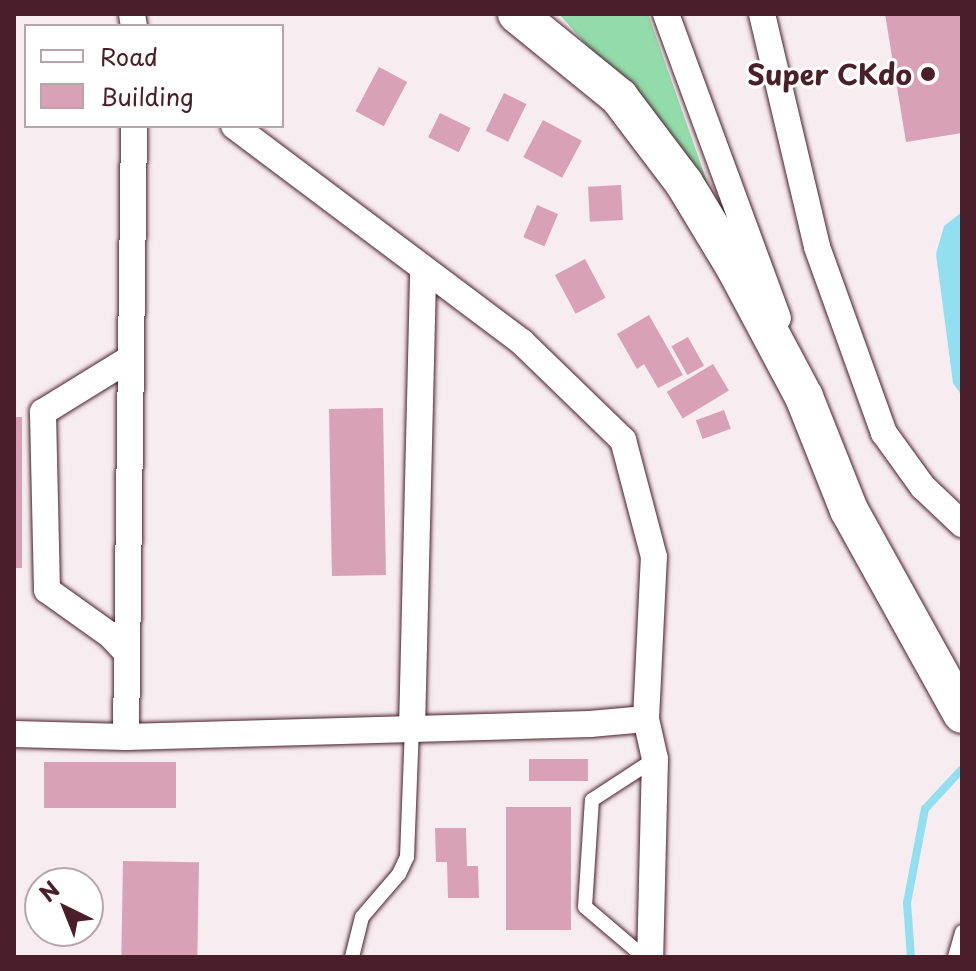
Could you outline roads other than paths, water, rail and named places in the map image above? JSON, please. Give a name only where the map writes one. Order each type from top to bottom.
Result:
[{"type":"main road","points":[[523,15],[619,97],[684,183],[736,269],[804,397],[849,510],[959,703]]},
{"type":"street","points":[[666,14],[795,363],[804,397]]},
{"type":"street","points":[[762,14],[817,247],[884,433],[923,487],[962,524]]},
{"type":"street","points":[[126,737],[134,128]]},
{"type":"street","points":[[237,128],[423,272],[522,342],[623,440],[654,557],[646,719],[655,759],[647,957]]},
{"type":"street","points":[[412,729],[423,272]]},
{"type":"street","points":[[127,653],[110,635],[47,590],[43,412],[129,359]]},
{"type":"street","points":[[14,734],[126,737],[590,724],[646,719]]},
{"type":"lane","points":[[352,957],[362,917],[399,874],[407,857],[412,729]]},
{"type":"lane","points":[[647,957],[585,907],[592,800],[655,759]]},
{"type":"lane","points":[[955,957],[962,932]]},
{"type":"water","points":[[962,212],[962,396],[953,383],[936,254],[944,226]]},
{"type":"waterway","points":[[911,957],[907,903],[925,809],[962,769]]},
{"type":"place","name":"Super CKdo","points":[[928,74]]}]
